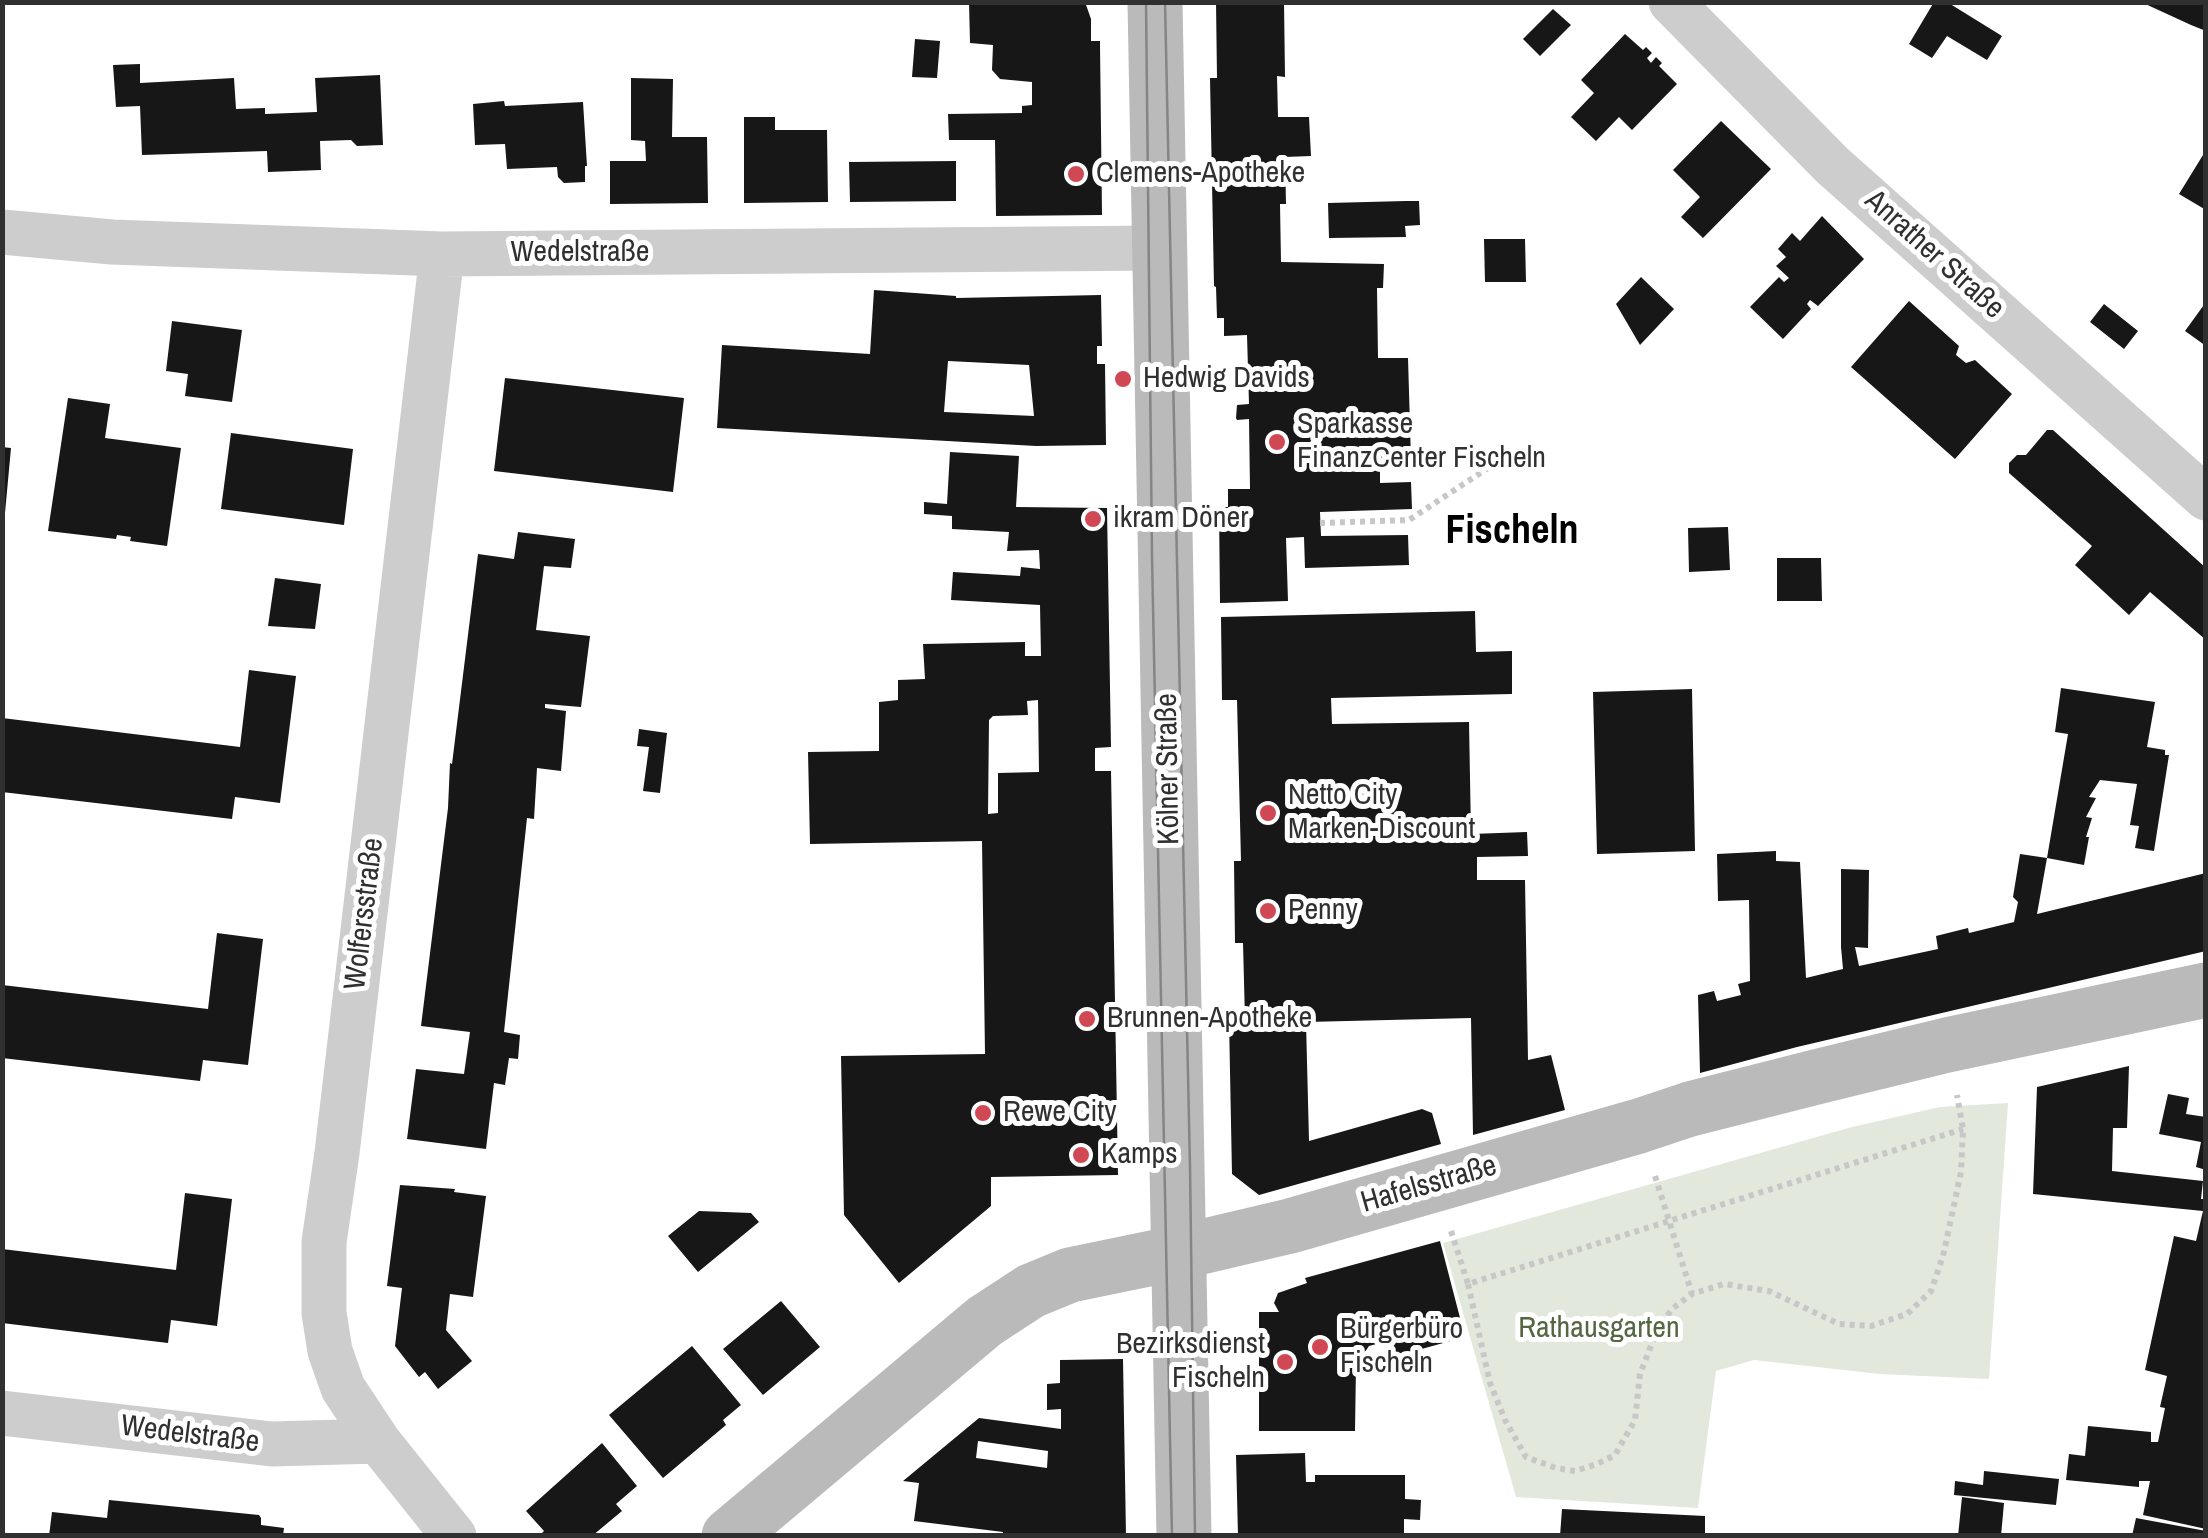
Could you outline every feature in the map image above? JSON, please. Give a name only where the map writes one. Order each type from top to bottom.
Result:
[{"type":"main road","name":"Kölner Straße","points":[[1155,2],[1184,1536]]},
{"type":"main road","name":"Hafelsstraße","points":[[729,1536],[985,1321],[1031,1290],[1070,1274],[1290,1226],[1690,1109],[1947,1045],[2206,990]]},
{"type":"street","name":"Anrather Straße","points":[[1672,2],[1832,165],[2206,498]]},
{"type":"street","name":"Wedelstraße","points":[[2,232],[112,242],[442,254],[1159,248]]},
{"type":"street","name":"Wolfersstraße","points":[[442,254],[340,1134],[324,1242],[324,1312],[330,1351],[343,1388],[378,1441],[454,1536]]},
{"type":"street","name":"Wedelstraße","points":[[2,1413],[272,1444],[378,1441]]},
{"type":"path","points":[[1320,522],[1409,520],[1506,456]]},
{"type":"path","points":[[1436,1183],[1468,1284],[1490,1383],[1518,1444],[1526,1457],[1575,1471],[1615,1455],[1635,1420],[1640,1374],[1657,1330],[1672,1309],[1692,1294],[1724,1284],[1770,1291],[1839,1324],[1871,1326],[1907,1314],[1931,1291],[1943,1256],[1961,1172],[1963,1129],[1947,1045]]},
{"type":"path","points":[[1640,1126],[1692,1294]]},
{"type":"path","points":[[1468,1284],[1963,1129]]},
{"type":"green space","name":"Rathausgarten","points":[[2008,1103],[1989,1379],[1880,1374],[1754,1360],[1716,1371],[1698,1508],[1516,1497],[1443,1243],[1852,1127],[1940,1107]]},
{"type":"building","points":[[969,2],[1085,2],[1091,19],[1091,41],[1100,41],[1102,215],[996,216],[995,140],[949,140],[948,114],[1022,113],[1022,106],[1032,105],[1032,82],[1000,79],[992,70],[993,45],[970,43]]},
{"type":"building","points":[[1216,2],[1284,2],[1285,77],[1277,76],[1278,117],[1309,117],[1311,156],[1285,157],[1286,204],[1280,204],[1281,262],[1384,264],[1383,288],[1377,288],[1378,358],[1408,358],[1411,460],[1380,460],[1380,483],[1411,482],[1412,509],[1320,512],[1321,536],[1408,535],[1409,565],[1305,568],[1304,537],[1286,538],[1288,601],[1220,603],[1219,507],[1228,507],[1228,489],[1250,489],[1249,419],[1236,418],[1237,405],[1249,404],[1247,335],[1224,336],[1224,318],[1217,318],[1214,286],[1210,78],[1217,78]]},
{"type":"building","points":[[1934,2],[1947,2],[2002,36],[1987,60],[1947,36],[1932,58],[1909,44]]},
{"type":"building","points":[[2141,2],[2206,2],[2206,31],[2191,25]]},
{"type":"building","points":[[1553,9],[1571,25],[1540,56],[1523,39]]},
{"type":"building","points":[[1625,34],[1643,50],[1646,47],[1652,53],[1647,58],[1651,63],[1656,57],[1662,63],[1659,66],[1677,84],[1632,130],[1619,117],[1596,141],[1571,117],[1594,93],[1581,80]]},
{"type":"building","points":[[915,39],[940,41],[937,78],[912,77]]},
{"type":"building","points":[[140,64],[140,83],[234,78],[236,109],[265,108],[265,114],[317,112],[315,78],[380,75],[383,145],[320,141],[321,170],[268,172],[267,151],[142,155],[140,106],[116,107],[113,65]]},
{"type":"building","points":[[631,78],[673,79],[672,137],[707,137],[708,203],[610,204],[610,161],[646,161],[645,141],[631,140]]},
{"type":"building","points":[[504,101],[505,106],[583,102],[585,182],[564,183],[558,177],[557,167],[507,169],[505,144],[475,145],[473,104]]},
{"type":"building","points":[[744,117],[775,117],[775,130],[827,130],[828,202],[744,203]]},
{"type":"building","points":[[1721,121],[1771,169],[1703,238],[1681,217],[1700,197],[1673,170]]},
{"type":"building","points":[[2203,155],[2206,157],[2206,210],[2179,194]]},
{"type":"building","points":[[956,161],[956,201],[850,202],[849,162]]},
{"type":"building","points":[[1419,201],[1420,225],[1405,226],[1406,237],[1329,238],[1328,203]]},
{"type":"building","points":[[1822,216],[1864,259],[1818,306],[1810,300],[1807,304],[1811,309],[1783,339],[1750,307],[1779,277],[1784,282],[1789,278],[1776,266],[1786,257],[1778,249],[1792,233],[1800,241]]},
{"type":"building","points":[[1484,239],[1525,239],[1526,282],[1485,282]]},
{"type":"building","points":[[1641,277],[1674,309],[1640,345],[1616,304]]},
{"type":"building","points":[[874,290],[956,298],[1101,295],[1102,346],[1097,346],[1097,364],[1105,364],[1106,445],[1036,446],[717,428],[722,345],[870,354]],"holes":[[[948,361],[1029,365],[1034,416],[944,412]]]},
{"type":"building","points":[[1909,301],[1959,346],[1956,355],[1966,363],[1975,360],[2012,394],[1955,459],[1851,367]]},
{"type":"building","points":[[2206,302],[2206,346],[2185,331]]},
{"type":"building","points":[[2104,304],[2138,331],[2124,349],[2090,322]]},
{"type":"building","points":[[172,321],[242,330],[232,402],[185,396],[188,374],[166,371]]},
{"type":"building","points":[[505,378],[684,398],[673,492],[494,471]]},
{"type":"building","points":[[68,398],[110,404],[105,438],[181,448],[167,546],[130,541],[131,537],[117,535],[116,539],[48,531]]},
{"type":"building","points":[[2047,430],[2053,430],[2206,568],[2206,640],[2150,592],[2129,615],[2075,565],[2092,546],[2009,473],[2009,463],[2017,455],[2026,455]]},
{"type":"building","points":[[231,433],[353,449],[344,525],[221,509]]},
{"type":"building","points":[[2,447],[11,448],[5,513],[2,513]]},
{"type":"building","points":[[950,452],[1019,456],[1016,507],[1107,508],[1111,747],[1095,748],[1095,771],[1111,771],[1118,1175],[991,1177],[991,1206],[899,1283],[844,1215],[841,1056],[985,1054],[982,841],[810,844],[808,752],[879,751],[879,702],[898,700],[898,680],[925,679],[923,644],[1025,642],[1025,656],[1041,656],[1040,605],[951,600],[953,572],[1020,576],[1021,567],[1040,569],[1039,550],[1007,551],[1009,532],[952,529],[952,516],[924,514],[924,502],[947,504]],"holes":[[[1038,700],[1039,772],[998,773],[998,813],[988,814],[989,720],[993,716],[1028,715],[1027,701]]]},
{"type":"building","points":[[1728,527],[1730,570],[1689,572],[1688,528]]},
{"type":"building","points":[[518,532],[575,539],[571,568],[544,566],[536,630],[590,636],[581,707],[545,704],[545,708],[566,711],[561,771],[537,768],[534,819],[527,818],[504,1032],[520,1035],[518,1059],[509,1058],[505,1085],[494,1083],[486,1149],[407,1139],[416,1069],[464,1074],[470,1032],[421,1026],[478,554],[514,559]]},
{"type":"building","points":[[1777,558],[1821,558],[1822,601],[1777,601]]},
{"type":"building","points":[[275,578],[321,584],[315,629],[268,626]]},
{"type":"building","points":[[1475,611],[1476,652],[1512,651],[1512,694],[1331,698],[1332,724],[1469,722],[1471,834],[1527,832],[1528,856],[1477,857],[1477,880],[1525,880],[1528,1060],[1551,1055],[1565,1110],[1473,1135],[1471,1018],[1306,1022],[1309,1141],[1422,1109],[1432,1113],[1441,1144],[1259,1195],[1232,1174],[1229,1020],[1245,1020],[1243,943],[1235,943],[1234,861],[1241,861],[1237,700],[1222,700],[1221,617]]},
{"type":"building","points":[[249,670],[296,676],[280,803],[235,797],[232,819],[2,792],[2,718],[240,747]]},
{"type":"building","points":[[2061,688],[2155,702],[2147,747],[2165,750],[2165,755],[2169,755],[2154,851],[2135,848],[2139,826],[2130,825],[2137,784],[2100,780],[2089,797],[2096,798],[2086,817],[2092,818],[2084,865],[2047,858],[2068,734],[2055,732]]},
{"type":"building","points":[[1692,689],[1695,851],[1597,854],[1593,692]]},
{"type":"building","points":[[639,729],[667,733],[660,793],[643,791],[649,747],[637,746]]},
{"type":"building","points":[[1776,851],[1776,861],[1800,862],[1806,978],[1843,969],[1841,869],[1869,870],[1868,948],[1855,947],[1859,966],[1938,949],[1936,936],[2014,922],[2018,902],[2013,897],[2020,854],[2047,858],[2037,914],[2206,873],[2206,951],[1700,1073],[1698,995],[1714,991],[1717,1001],[1741,995],[1738,984],[1750,981],[1749,900],[1718,901],[1717,854]]},
{"type":"building","points":[[217,933],[263,939],[248,1065],[203,1060],[200,1081],[2,1058],[2,985],[208,1009]]},
{"type":"building","points":[[2129,1066],[2127,1128],[2113,1128],[2112,1171],[2203,1181],[2201,1199],[2206,1199],[2206,1529],[2143,1515],[2150,1481],[2139,1481],[2139,1487],[2066,1480],[2069,1454],[2085,1456],[2088,1426],[2151,1432],[2151,1442],[2158,1442],[2167,1376],[2145,1370],[2174,1236],[2196,1241],[2203,1211],[2033,1194],[2037,1087]]},
{"type":"building","points":[[2168,1094],[2189,1098],[2186,1114],[2206,1117],[2206,1170],[2196,1167],[2201,1142],[2159,1134]]},
{"type":"building","points":[[400,1185],[455,1189],[454,1192],[486,1196],[473,1297],[450,1294],[446,1330],[472,1361],[438,1389],[425,1372],[419,1377],[395,1346],[402,1288],[387,1286]]},
{"type":"building","points":[[185,1193],[232,1199],[217,1326],[171,1320],[168,1343],[2,1323],[2,1249],[176,1270]]},
{"type":"building","points":[[699,1211],[751,1213],[759,1222],[698,1272],[668,1236]]},
{"type":"building","points":[[1440,1241],[1465,1337],[1389,1358],[1384,1342],[1369,1346],[1356,1365],[1355,1431],[1259,1431],[1259,1312],[1279,1312],[1274,1303],[1278,1293],[1307,1283],[1305,1278]]},
{"type":"building","points":[[781,1301],[820,1347],[763,1395],[723,1349]]},
{"type":"building","points":[[692,1346],[741,1405],[723,1420],[726,1425],[663,1478],[609,1415]]},
{"type":"building","points":[[1123,1359],[1126,1536],[1002,1536],[1003,1532],[914,1521],[919,1483],[903,1481],[979,1418],[1061,1429],[1061,1409],[1047,1410],[1047,1384],[1060,1383],[1060,1360]],"holes":[[[978,1441],[1048,1451],[1047,1468],[976,1458]]]},
{"type":"building","points":[[602,1443],[637,1486],[616,1504],[622,1511],[592,1536],[539,1536],[544,1531],[526,1511]]},
{"type":"building","points":[[1305,1453],[1306,1482],[1315,1482],[1315,1475],[1405,1475],[1405,1499],[1421,1500],[1420,1520],[1404,1519],[1404,1536],[1238,1536],[1236,1455]]},
{"type":"building","points":[[1984,1471],[2059,1479],[2056,1505],[1954,1495],[1955,1481],[1983,1485]]},
{"type":"building","points":[[1962,1497],[2004,1503],[2001,1536],[1958,1536]]},
{"type":"building","points":[[109,1500],[259,1515],[261,1525],[284,1528],[283,1536],[49,1536],[52,1512],[107,1518]]},
{"type":"building","points":[[1562,1509],[1705,1516],[1705,1536],[1560,1536]]},
{"type":"building","points":[[2136,1518],[2206,1531],[2206,1536],[2132,1536]]},
{"type":"tram line","points":[[1146,2],[1152,557],[1172,1536]]},
{"type":"tram line","points":[[1165,2],[1195,1536]]},
{"type":"place","name":"Clemens-Apotheke","points":[[1076,174]]},
{"type":"place","name":"Hedwig Davids","points":[[1123,379]]},
{"type":"place","name":"Sparkasse FinanzCenter Fischeln","points":[[1277,442]]},
{"type":"place","name":"ikram Döner","points":[[1093,519]]},
{"type":"place","name":"Netto City Marken-Discount","points":[[1268,813]]},
{"type":"place","name":"Penny","points":[[1268,911]]},
{"type":"place","name":"Brunnen-Apotheke","points":[[1087,1019]]},
{"type":"place","name":"Rewe City","points":[[983,1113]]},
{"type":"place","name":"Kamps","points":[[1081,1155]]},
{"type":"place","name":"Bürgerbüro Fischeln","points":[[1320,1347]]},
{"type":"place","name":"Bezirksdienst Fischeln","points":[[1285,1362]]},
{"type":"district","name":"Fischeln","points":[[1512,532]]}]
